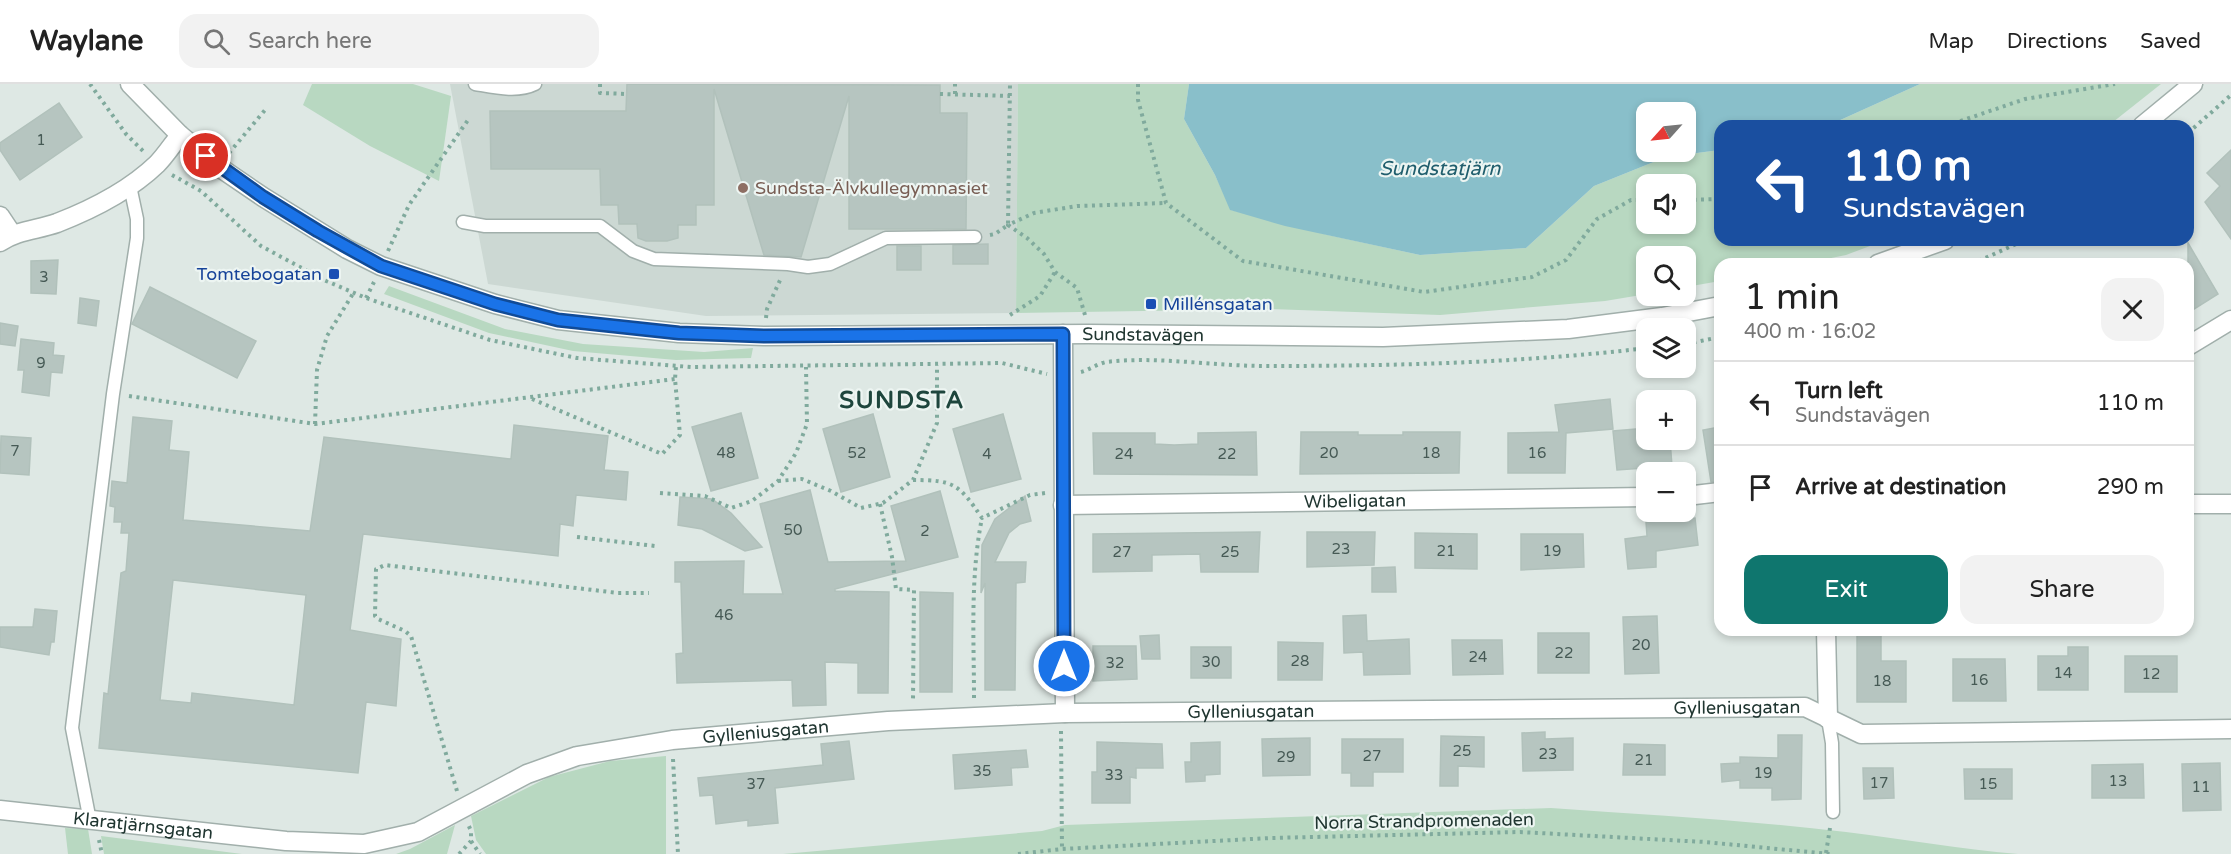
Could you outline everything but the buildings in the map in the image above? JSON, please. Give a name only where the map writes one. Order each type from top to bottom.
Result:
[{"type":"street","name":"Sundstavägen","points":[[130,84],[180,135],[219,167],[348,249],[391,269],[495,304],[558,320],[679,333],[764,336],[1088,334],[1383,337],[1568,329],[1662,317],[1714,307]]},
{"type":"street","points":[[2149,120],[2193,84]]},
{"type":"street","points":[[0,216],[6,238],[55,224],[94,207],[130,186],[158,163],[180,135]]},
{"type":"street","points":[[1895,258],[1929,246]]},
{"type":"street","points":[[2194,342],[2231,320]]},
{"type":"street","points":[[1063,334],[1065,712]]},
{"type":"street","points":[[1696,495],[1714,493]]},
{"type":"street","name":"Wibeligatan","points":[[1063,498],[1636,497]]},
{"type":"street","points":[[2194,504],[2231,504]]},
{"type":"street","points":[[1826,636],[1828,718]]},
{"type":"street","name":"Gylleniusgatan","points":[[286,841],[364,844],[418,832],[527,774],[577,756],[672,740],[914,720],[1065,712],[1805,707],[1861,734],[2231,729]]},
{"type":"street","name":"Klaratjärnsgatan","points":[[0,810],[286,841]]},
{"type":"lane","points":[[475,84],[500,88],[530,87],[535,84]]},
{"type":"lane","points":[[90,821],[72,728],[113,394],[137,238],[137,219],[130,186]]},
{"type":"lane","points":[[463,222],[485,226],[600,226],[633,251],[654,259],[788,264],[808,267],[830,264],[886,238],[975,237]]},
{"type":"lane","points":[[1828,718],[1832,743],[1833,812]]},
{"type":"path","points":[[90,84],[138,147]]},
{"type":"path","points":[[600,84],[600,93],[627,94]]},
{"type":"path","points":[[955,84],[955,94]]},
{"type":"path","points":[[1008,225],[1010,84]]},
{"type":"path","points":[[1138,84],[1138,100],[1166,203],[1244,261],[1424,292],[1532,277],[1566,260],[1597,219],[1631,200],[1636,200]]},
{"type":"path","points":[[1964,120],[2025,99],[2115,84]]},
{"type":"path","points":[[940,94],[1010,96]]},
{"type":"path","points":[[2194,128],[2231,95]]},
{"type":"path","points":[[229,154],[265,110]]},
{"type":"path","points":[[394,239],[409,205],[468,120]]},
{"type":"path","points":[[1696,200],[1714,199]]},
{"type":"path","points":[[975,237],[995,234],[1034,213],[1077,206],[1166,203]]},
{"type":"path","points":[[1008,225],[1027,238],[1044,254],[1055,272],[1077,288],[1084,309],[1088,334]]},
{"type":"path","points":[[1985,258],[2012,246]]},
{"type":"path","points":[[763,366],[767,309],[788,264]]},
{"type":"path","points":[[315,424],[317,370],[327,336],[354,292]]},
{"type":"path","points":[[1696,342],[1714,338]]},
{"type":"path","points":[[778,482],[802,479],[831,491],[861,508],[880,504],[913,480],[937,423],[937,365]]},
{"type":"path","points":[[531,398],[662,454],[680,435],[676,366]]},
{"type":"path","points":[[660,493],[705,496],[731,508],[752,501],[778,482],[796,453],[807,424],[806,367]]},
{"type":"path","points":[[113,394],[315,424],[675,379]]},
{"type":"path","points":[[913,480],[944,481],[965,494],[982,518],[977,542],[974,593],[974,717]]},
{"type":"path","points":[[982,518],[1030,495],[1063,498]]},
{"type":"path","points":[[880,504],[892,557],[896,589],[914,590],[914,720]]},
{"type":"path","points":[[577,537],[655,546]]},
{"type":"path","points":[[480,854],[471,841],[471,831],[462,810],[411,636],[375,616],[376,569],[385,565],[618,593],[649,593]]},
{"type":"path","points":[[1062,849],[1061,726],[1065,712]]},
{"type":"path","points":[[672,740],[678,854]]},
{"type":"path","points":[[1828,854],[1833,812]]},
{"type":"path","name":"Norra Strandpromenaden","points":[[1018,854],[1062,849],[1271,838],[1520,831],[1705,842],[1828,854]]},
{"type":"path","points":[[459,854],[471,841]]},
{"type":"shaded area","name":"Sundsta-Älvkullegymnasiet","points":[[450,84],[1018,84],[1016,313],[706,316],[488,284]]},
{"type":"green space","points":[[312,84],[413,84],[451,96],[439,181],[370,146],[303,105]]},
{"type":"green space","points":[[1018,84],[1189,84],[1184,119],[1215,175],[1231,210],[1328,235],[1420,255],[1526,248],[1594,186],[1654,162],[1696,162],[1696,153],[1714,151],[1714,246],[1870,246],[1831,258],[1714,258],[1714,282],[1696,285],[1696,246],[1636,246],[1636,296],[1605,301],[1440,315],[1270,309],[1016,313]]},
{"type":"green space","points":[[1920,84],[2161,84],[2116,120],[1840,120]]},
{"type":"green space","points":[[389,286],[505,329],[583,344],[704,352],[753,348],[751,358],[676,360],[573,351],[489,333],[384,294]]},
{"type":"green space","points":[[666,756],[666,854],[486,854],[476,840],[471,816],[549,777],[610,761]]},
{"type":"green space","points":[[1551,808],[1772,824],[2018,854],[783,854],[1042,831],[1065,825]]},
{"type":"green space","points":[[455,825],[447,854],[396,854],[410,849]]},
{"type":"green space","points":[[65,828],[88,829],[92,854],[68,854]]},
{"type":"green space","points":[[101,836],[242,854],[104,854]]},
{"type":"water","name":"Sundstatjärn","points":[[1189,84],[1920,84],[1840,120],[1714,120],[1714,151],[1696,153],[1696,102],[1636,102],[1636,162],[1654,162],[1594,186],[1526,248],[1420,255],[1285,226],[1230,210],[1215,175],[1184,119]]},
{"type":"place","name":"Sundsta-Älvkullegymnasiet","points":[[743,188]]},
{"type":"place","name":"Tomtebogatan","points":[[334,274]]},
{"type":"place","name":"Millénsgatan","points":[[1151,304]]},
{"type":"district","name":"SUNDSTA","points":[[902,400]]},
{"type":"route","points":[[206,156],[263,197],[348,249],[381,266],[495,304],[558,320],[679,333],[764,336],[1063,334],[1064,666]]}]
